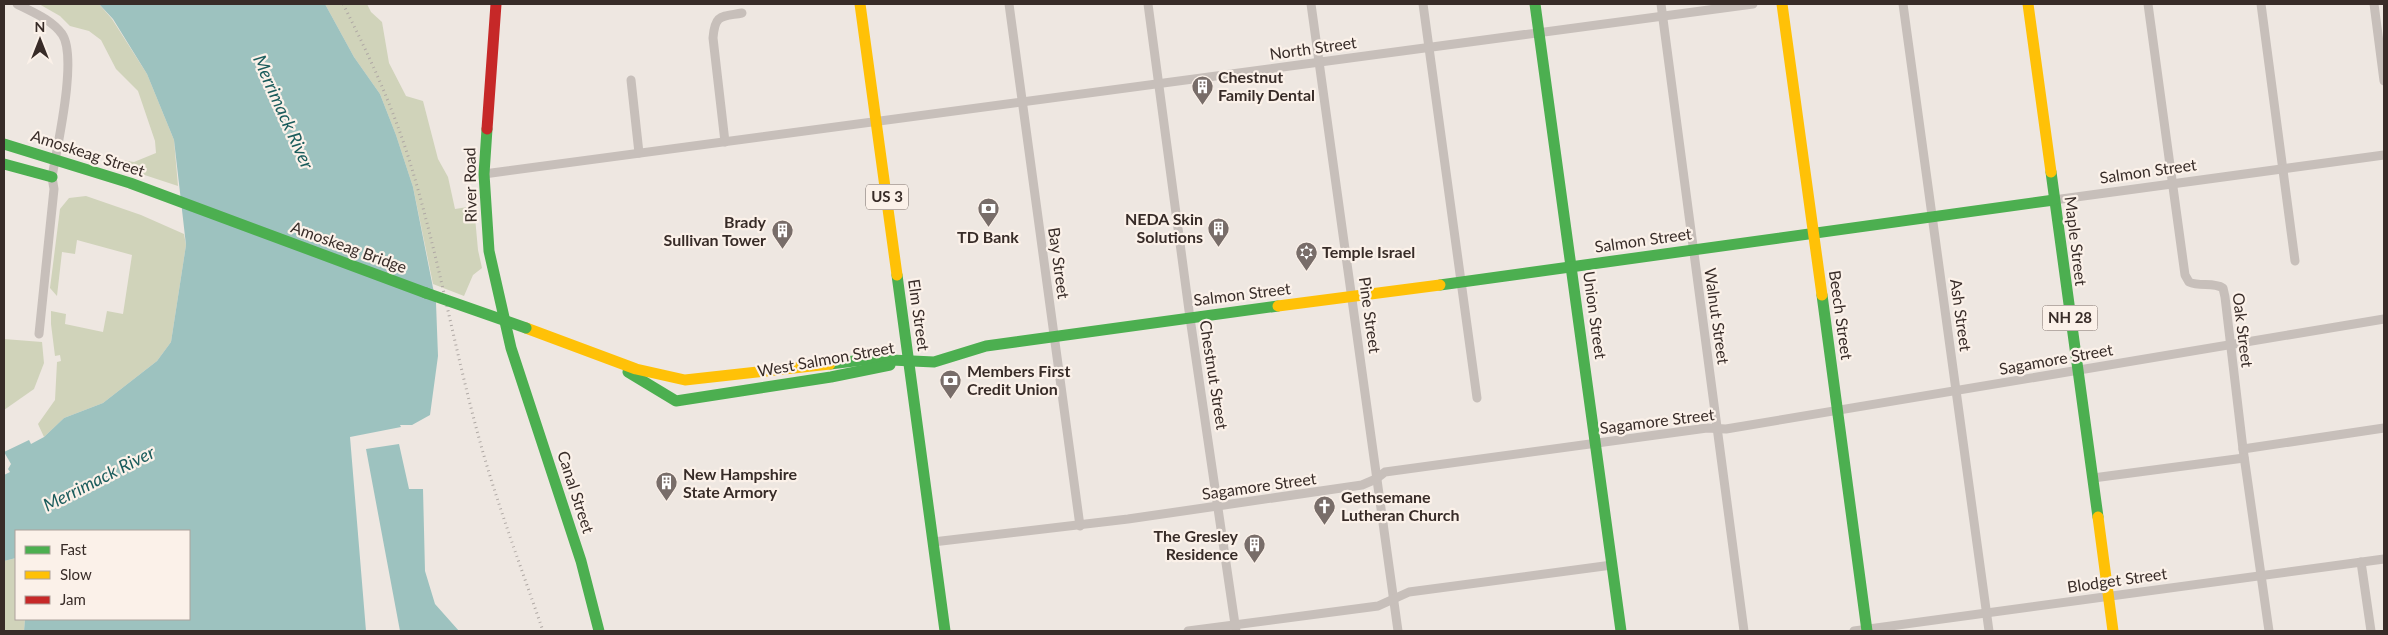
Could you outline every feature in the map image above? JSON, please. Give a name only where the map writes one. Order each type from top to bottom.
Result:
[{"type":"main road","name":"River Road","points":[[496,4],[484,174],[489,251],[516,364]]},
{"type":"main road","name":"Elm Street","points":[[860,4],[944,631]]},
{"type":"main road","name":"Union Street","points":[[1535,4],[1621,631]]},
{"type":"main road","name":"Beech Street","points":[[1782,4],[1867,630]]},
{"type":"main road","name":"Maple Street","points":[[2028,4],[2113,631]]},
{"type":"main road","name":"Amoskeag Street","points":[[4,144],[162,194]]},
{"type":"main road","points":[[4,164],[52,177]]},
{"type":"main road","name":"Amoskeag Bridge","points":[[162,194],[479,313],[526,328]]},
{"type":"main road","name":"Salmon Street","points":[[908,361],[943,361],[986,346],[1054,335],[1462,282],[2054,200]]},
{"type":"main road","name":"West Salmon Street","points":[[526,328],[652,374],[701,380],[870,359],[908,361]]},
{"type":"main road","name":"West Salmon Street","points":[[600,356],[676,401],[831,377],[908,361]]},
{"type":"main road","name":"Canal Street","points":[[516,364],[582,561],[599,631]]},
{"type":"street","points":[[17,4],[56,28],[62,34],[68,50],[66,87],[52,177],[54,189],[39,334]]},
{"type":"street","name":"Bay Street","points":[[1009,4],[1080,526]]},
{"type":"street","name":"Chestnut Street","points":[[1148,4],[1190,318],[1235,628]]},
{"type":"street","name":"Pine Street","points":[[1311,4],[1398,631]]},
{"type":"street","points":[[1423,4],[1477,398]]},
{"type":"street","name":"Walnut Street","points":[[1661,4],[1744,631]]},
{"type":"street","name":"North Street","points":[[484,174],[1753,4]]},
{"type":"street","name":"Ash Street","points":[[1903,4],[1989,631]]},
{"type":"street","name":"Oak Street","points":[[2148,4],[2185,275],[2189,282],[2195,285],[2218,285],[2223,288],[2269,631]]},
{"type":"street","points":[[2261,4],[2295,261]]},
{"type":"street","points":[[2374,4],[2384,81]]},
{"type":"street","points":[[725,142],[713,38],[714,28],[715,21],[719,18],[742,13]]},
{"type":"street","points":[[631,80],[639,154]]},
{"type":"street","name":"Salmon Street","points":[[2054,200],[2384,155]]},
{"type":"street","name":"Sagamore Street","points":[[933,542],[1080,526],[1218,507],[1367,484],[1385,472],[1837,411],[2384,319]]},
{"type":"street","points":[[2093,478],[2384,428]]},
{"type":"street","name":"Blodget Street","points":[[1854,631],[2384,559]]},
{"type":"street","points":[[2361,562],[2371,631]]},
{"type":"street","points":[[1188,631],[1235,628],[1378,606],[1409,592],[1612,565]]},
{"type":"green space","points":[[39,4],[99,4],[112,19],[147,74],[174,140],[178,186],[102,161],[115,159],[134,162],[156,153],[155,141],[138,91],[116,69],[101,40],[89,31],[70,26],[60,16]]},
{"type":"green space","points":[[325,4],[367,4],[371,12],[382,22],[389,63],[406,96],[423,101],[438,159],[448,177],[455,209],[474,206],[478,250],[482,268],[473,275],[464,296],[433,284],[413,187],[396,135],[380,94],[354,57]]},
{"type":"green space","points":[[86,196],[141,215],[184,234],[186,245],[171,342],[157,361],[103,403],[64,418],[44,437],[38,424],[55,400],[57,362],[61,361],[60,355],[55,356],[51,311],[66,314],[65,324],[103,332],[107,311],[123,314],[132,255],[77,240],[75,254],[62,252],[57,296],[50,288],[60,209],[69,198]]},
{"type":"green space","points":[[4,339],[42,342],[44,363],[34,389],[4,410]]},
{"type":"green space","points":[[15,558],[15,620],[25,620],[24,631],[4,631],[4,561]]},
{"type":"water","name":"Merrimack River","points":[[99,4],[325,4],[354,57],[380,94],[413,187],[436,303],[438,356],[430,415],[412,425],[400,425],[401,427],[350,437],[366,631],[24,631],[25,620],[190,620],[190,530],[15,530],[15,558],[4,561],[4,475],[10,472],[8,469],[11,464],[4,452],[29,440],[31,444],[44,437],[64,418],[103,403],[157,361],[171,342],[186,245],[174,140],[147,74],[113,19]]},
{"type":"water","points":[[399,444],[409,489],[423,489],[425,571],[435,604],[459,631],[400,631],[366,449]]},
{"type":"railway","points":[[343,4],[378,78],[408,156],[427,223],[483,453],[543,631]]},
{"type":"traffic: fast","points":[[1535,4],[1621,631]]},
{"type":"traffic: fast","points":[[487,129],[484,174],[489,251],[511,348],[581,561],[599,631]]},
{"type":"traffic: fast","points":[[4,144],[130,183],[426,293]]},
{"type":"traffic: fast","points":[[4,164],[52,177]]},
{"type":"traffic: fast","points":[[2051,172],[2098,517]]},
{"type":"traffic: fast","points":[[1440,285],[2054,200]]},
{"type":"traffic: fast","points":[[897,275],[945,631]]},
{"type":"traffic: fast","points":[[426,293],[526,328]]},
{"type":"traffic: fast","points":[[1822,295],[1867,631]]},
{"type":"traffic: fast","points":[[830,364],[870,359],[934,362],[986,346],[1278,306]]},
{"type":"traffic: fast","points":[[628,372],[676,401],[831,377],[890,365]]},
{"type":"traffic: slow","points":[[860,4],[897,275]]},
{"type":"traffic: slow","points":[[1782,4],[1822,295]]},
{"type":"traffic: slow","points":[[2028,4],[2051,172]]},
{"type":"traffic: slow","points":[[1278,306],[1440,285]]},
{"type":"traffic: slow","points":[[526,328],[636,369],[685,380],[830,364]]},
{"type":"traffic: slow","points":[[2098,517],[2113,631]]},
{"type":"traffic: jam","points":[[487,129],[496,4]]},
{"type":"place","name":"Chestnut Family Dental","points":[[1202,105]]},
{"type":"place","name":"TD Bank","points":[[988,227]]},
{"type":"place","name":"NEDA Skin Solutions","points":[[1219,247]]},
{"type":"place","name":"Brady Sullivan Tower","points":[[782,250]]},
{"type":"place","name":"Temple Israel","points":[[1306,271]]},
{"type":"place","name":"Members First Credit Union","points":[[951,399]]},
{"type":"place","name":"New Hampshire State Armory","points":[[667,502]]},
{"type":"place","name":"Gethsemane Lutheran Church","points":[[1325,525]]},
{"type":"place","name":"The Gresley Residence","points":[[1254,564]]}]
